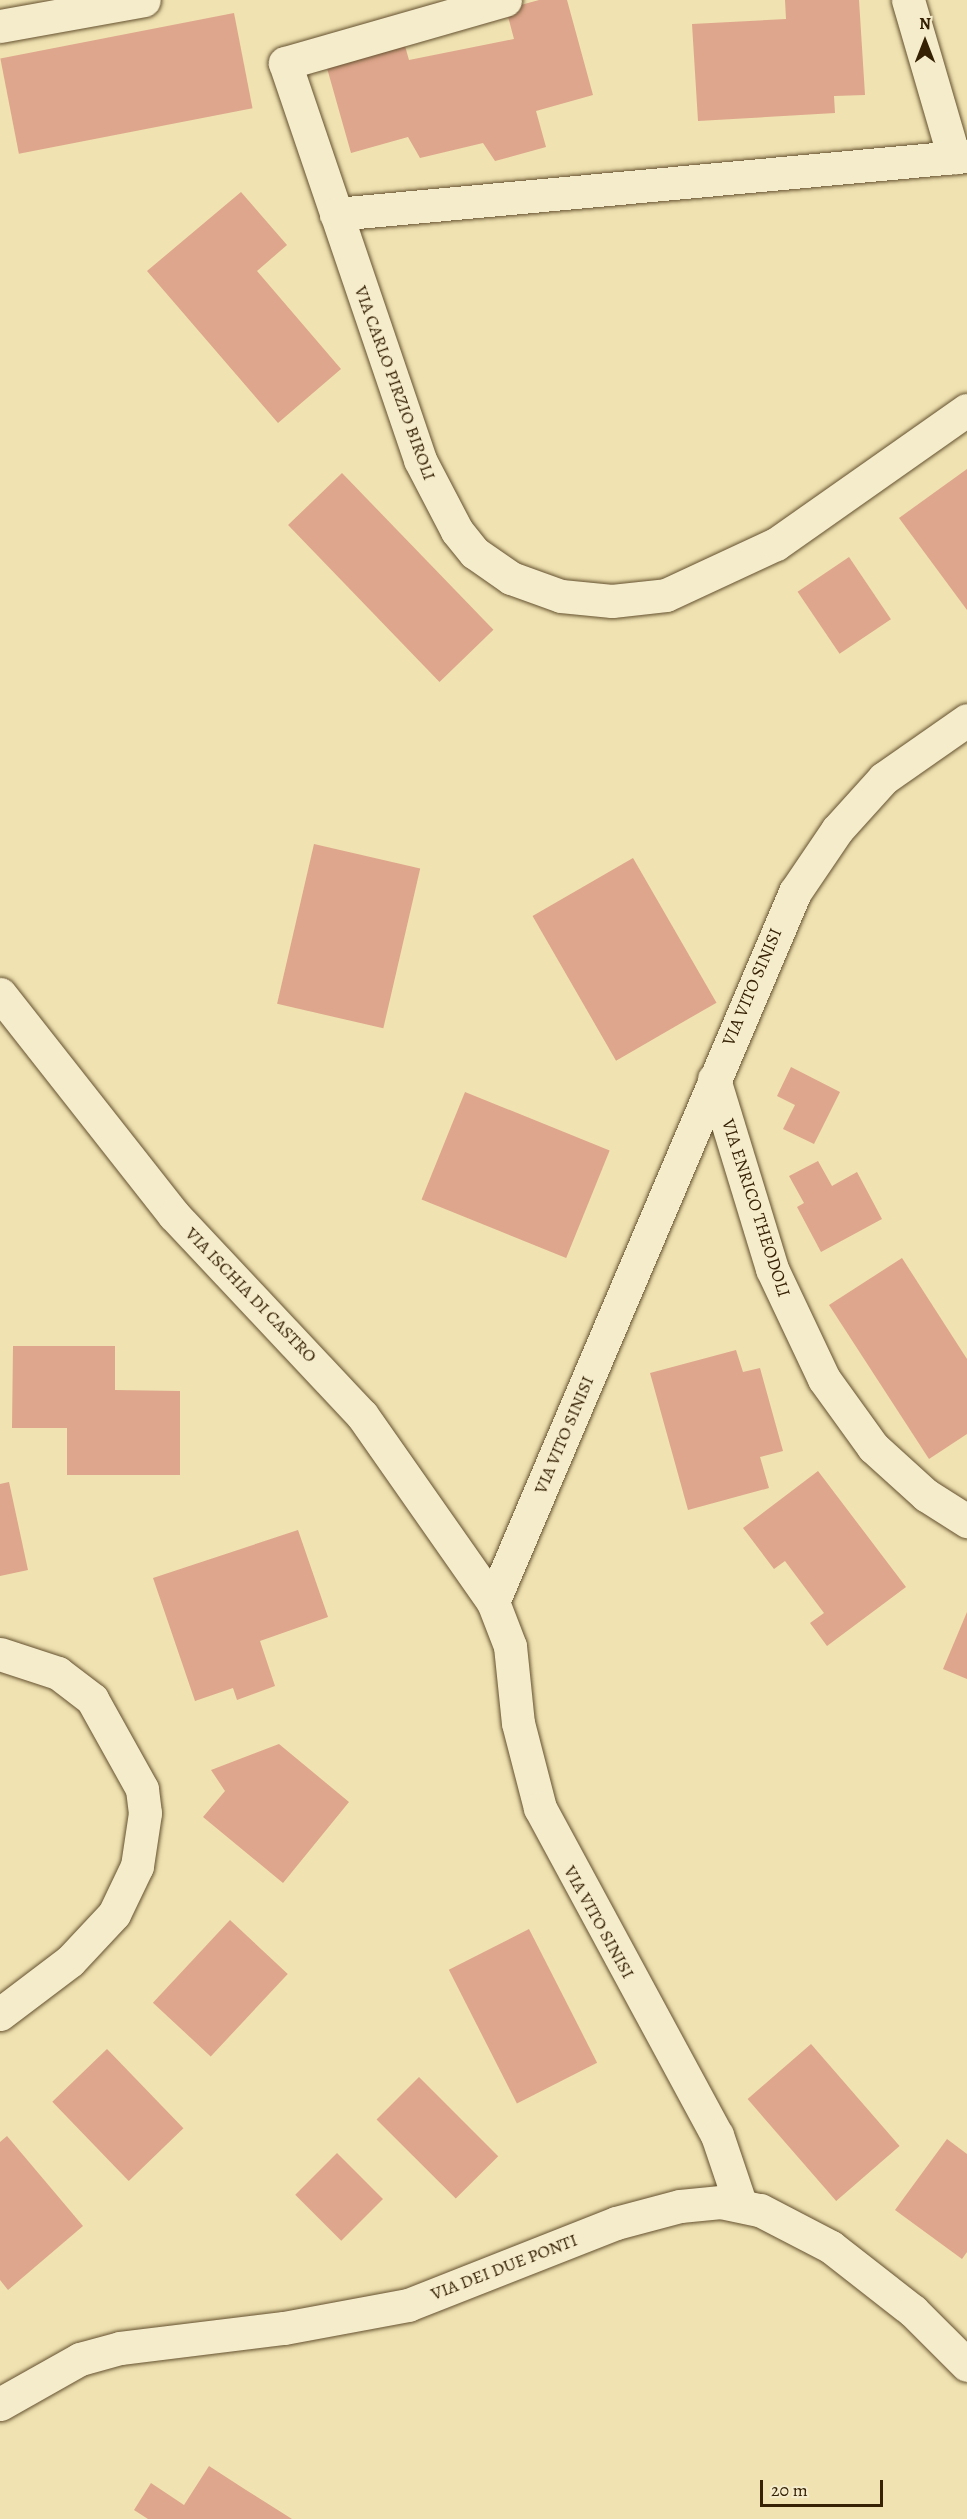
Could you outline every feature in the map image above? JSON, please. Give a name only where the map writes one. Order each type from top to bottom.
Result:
[{"type":"street","points":[[0,26],[144,0]]},
{"type":"street","name":"VIA CARLO PIRZIO BIROLI","points":[[505,0],[285,63],[437,497],[475,553],[543,591],[628,600],[701,582],[776,544],[967,410]]},
{"type":"street","points":[[336,214],[961,156],[909,0]]},
{"type":"street","name":"VIA VITO SINISI","points":[[740,2203],[717,2135],[540,1808],[518,1723],[510,1646],[494,1602],[778,923],[837,830],[908,757],[967,720]]},
{"type":"street","name":"VIA ISCHIA DI CASTRO","points":[[0,994],[174,1215],[362,1415],[494,1602]]},
{"type":"street","name":"VIA ENRICO THEODOLI","points":[[714,1079],[772,1269],[824,1379],[873,1447],[926,1495],[967,1521]]},
{"type":"street","points":[[0,1654],[58,1673],[92,1699],[141,1789],[145,1826],[133,1879],[114,1914],[70,1961],[0,2014]]},
{"type":"street","name":"VIA DEI DUE PONTI","points":[[0,2404],[80,2359],[120,2348],[284,2328],[408,2305],[616,2223],[680,2206],[740,2203],[803,2231],[873,2277],[967,2365]]},
{"type":"building","points":[[539,0],[567,0],[593,95],[536,111],[546,147],[495,161],[483,143],[420,158],[408,137],[351,153],[325,61],[403,39],[409,60],[514,39],[506,9]]},
{"type":"building","points":[[785,0],[859,0],[865,95],[834,96],[835,113],[698,121],[692,24],[786,19]]},
{"type":"building","points":[[234,13],[253,108],[19,154],[0,58]]},
{"type":"building","points":[[241,192],[287,245],[257,271],[341,369],[278,423],[147,271]]},
{"type":"building","points":[[967,469],[967,610],[899,518]]},
{"type":"building","points":[[342,473],[493,630],[439,682],[288,525]]},
{"type":"building","points":[[849,557],[891,619],[840,654],[798,592]]},
{"type":"building","points":[[314,844],[420,869],[383,1028],[277,1004]]},
{"type":"building","points":[[633,858],[717,1003],[616,1061],[533,916]]},
{"type":"building","points":[[791,1067],[840,1092],[814,1144],[783,1129],[795,1105],[777,1096]]},
{"type":"building","points":[[465,1092],[610,1150],[566,1258],[422,1200]]},
{"type":"building","points":[[818,1161],[832,1186],[857,1172],[882,1219],[821,1252],[797,1207],[804,1203],[789,1176]]},
{"type":"building","points":[[902,1258],[967,1359],[967,1434],[929,1459],[829,1305]]},
{"type":"building","points":[[13,1346],[115,1346],[115,1390],[180,1391],[180,1475],[67,1475],[67,1428],[12,1428]]},
{"type":"building","points":[[736,1350],[743,1372],[760,1368],[783,1451],[760,1457],[769,1488],[688,1510],[650,1373]]},
{"type":"building","points":[[818,1471],[906,1587],[827,1646],[810,1623],[824,1613],[785,1561],[774,1569],[743,1528]]},
{"type":"building","points":[[9,1482],[28,1570],[0,1576],[0,1484]]},
{"type":"building","points":[[298,1530],[328,1617],[260,1641],[275,1686],[237,1700],[233,1688],[195,1701],[153,1578]]},
{"type":"building","points":[[967,1612],[967,1679],[943,1669]]},
{"type":"building","points":[[279,1744],[349,1802],[283,1883],[203,1817],[225,1791],[211,1770]]},
{"type":"building","points":[[230,1920],[288,1974],[211,2057],[153,2003]]},
{"type":"building","points":[[529,1929],[597,2063],[517,2104],[449,1970]]},
{"type":"building","points":[[811,2044],[900,2146],[836,2201],[748,2099]]},
{"type":"building","points":[[107,2049],[183,2128],[129,2181],[52,2102]]},
{"type":"building","points":[[419,2077],[498,2156],[456,2199],[377,2119]]},
{"type":"building","points":[[7,2136],[83,2226],[8,2290],[0,2280],[0,2142]]},
{"type":"building","points":[[947,2139],[967,2154],[967,2252],[962,2259],[895,2210]]},
{"type":"building","points":[[337,2153],[383,2199],[341,2241],[295,2195]]},
{"type":"building","points":[[209,2466],[292,2519],[148,2519],[134,2510],[151,2483],[184,2505]]}]
